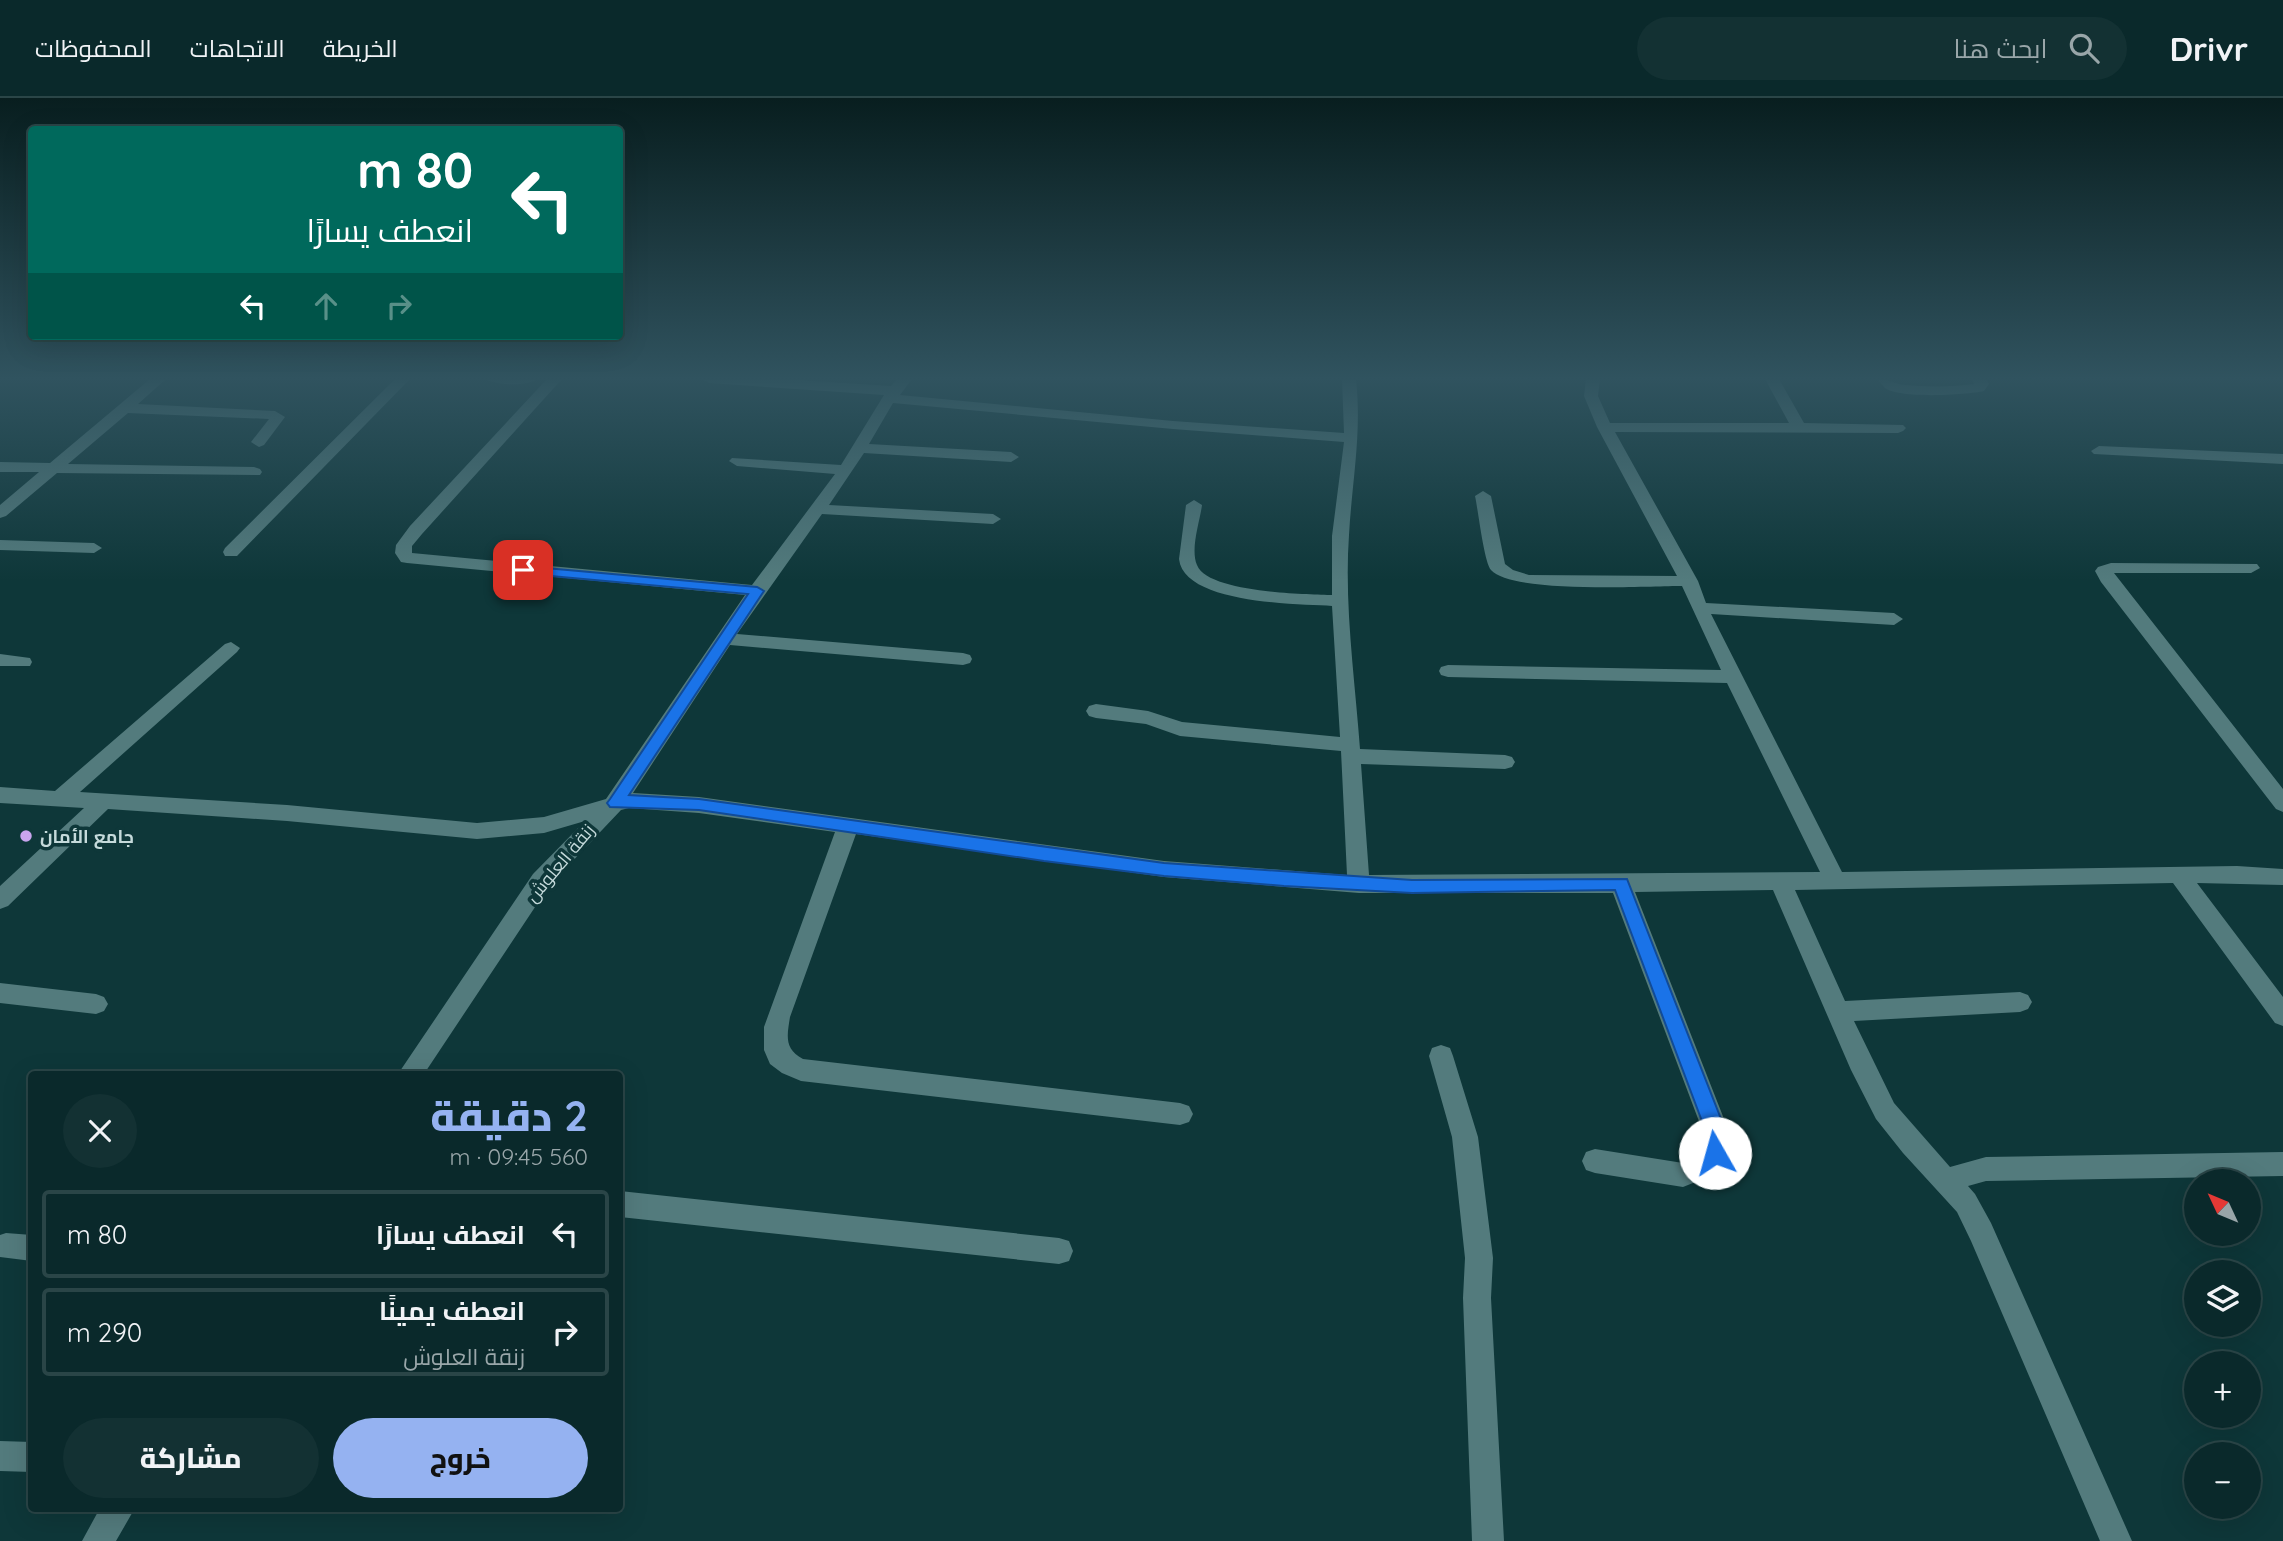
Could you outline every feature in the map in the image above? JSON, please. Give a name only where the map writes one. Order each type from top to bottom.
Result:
[{"type":"street","points":[[0,513],[78,446]]},
{"type":"street","points":[[231,552],[337,446]]},
{"type":"street","points":[[493,446],[404,545],[403,554],[407,558],[757,591]]},
{"type":"street","points":[[1350,446],[1340,536],[1341,601],[1359,884]]},
{"type":"street","points":[[1616,446],[1689,581],[1699,608],[1835,880]]},
{"type":"street","points":[[858,448],[1011,457]]},
{"type":"street","name":"زنقة العلوش","points":[[412,1071],[541,880],[615,803],[757,591],[846,470],[858,448]]},
{"type":"street","points":[[2099,451],[2283,459]]},
{"type":"street","points":[[737,461],[846,470]]},
{"type":"street","points":[[0,467],[254,472]]},
{"type":"street","points":[[1483,496],[1497,566],[1507,573],[1529,580],[1689,581]]},
{"type":"street","points":[[1194,505],[1188,564],[1202,582],[1237,591],[1341,601]]},
{"type":"street","points":[[818,509],[993,519]]},
{"type":"street","points":[[0,545],[94,548]]},
{"type":"street","points":[[2250,568],[2111,568],[2104,571],[2106,578],[2283,804]]},
{"type":"street","points":[[1699,608],[1894,619]]},
{"type":"street","points":[[726,639],[963,659]]},
{"type":"street","points":[[61,797],[231,648]]},
{"type":"street","points":[[0,660],[23,662]]},
{"type":"street","points":[[1448,671],[1733,677]]},
{"type":"street","points":[[1096,711],[1148,718],[1180,729],[1350,751],[1505,762]]},
{"type":"street","points":[[0,795],[105,800],[477,831],[506,830],[561,821],[629,800],[699,804],[1164,869],[1359,884],[1621,884],[2237,874],[2283,877]]},
{"type":"street","points":[[0,900],[105,800]]},
{"type":"street","points":[[848,826],[778,1017],[775,1039],[777,1055],[784,1064],[800,1070],[1180,1114]]},
{"type":"street","points":[[2179,875],[2283,1016]]},
{"type":"street","points":[[1781,882],[1863,1070],[1885,1111],[1912,1145],[1966,1203],[1981,1232],[2116,1541]]},
{"type":"street","points":[[1595,1161],[1683,1175],[1709,1164],[1715,1153],[1713,1124],[1621,884]]},
{"type":"street","points":[[0,993],[96,1004]]},
{"type":"street","points":[[1837,1012],[2020,1002]]},
{"type":"street","points":[[1441,1056],[1465,1137],[1479,1258],[1477,1297],[1488,1541]]},
{"type":"street","points":[[1946,1180],[1986,1169],[2283,1164]]},
{"type":"street","points":[[623,1204],[1059,1251]]},
{"type":"street","points":[[0,1456],[28,1457]]},
{"type":"street","points":[[98,1541],[117,1512]]},
{"type":"place","name":"جامع الأمان","points":[[26,836]]},
{"type":"route","points":[[523,570],[757,591],[615,803],[629,800],[699,804],[1044,855],[1284,880],[1412,886],[1621,884],[1713,1124],[1715,1153]]}]
